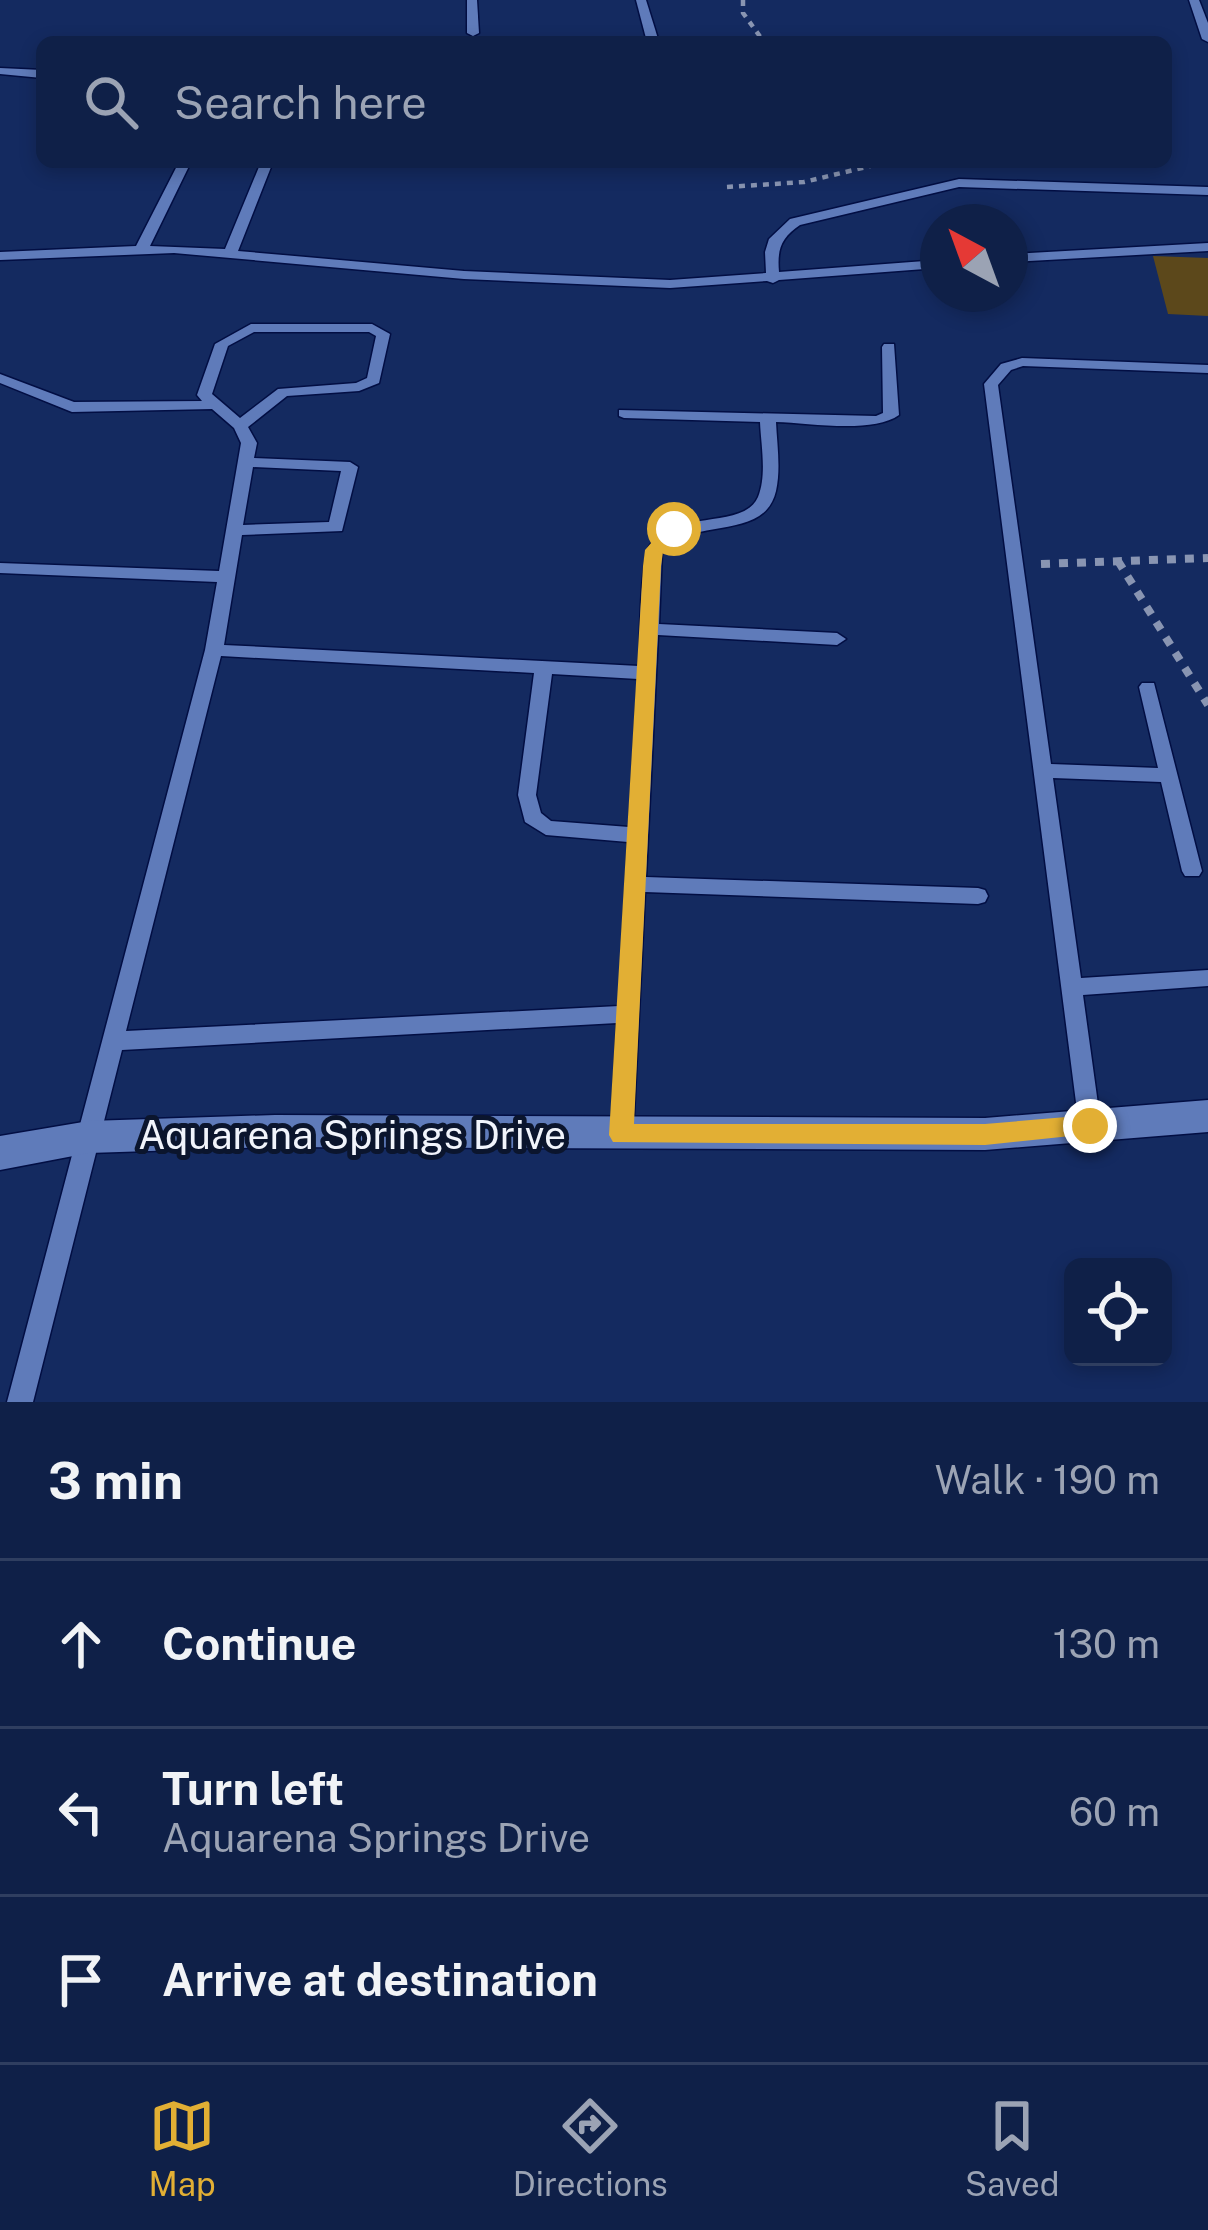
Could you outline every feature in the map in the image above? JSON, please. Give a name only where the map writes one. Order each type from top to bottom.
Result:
[{"type":"street","name":"Aquarena Springs Drive","points":[[0,1154],[89,1137],[275,1131],[985,1134],[1208,1116]]},
{"type":"lane","points":[[472,0],[473,33]]},
{"type":"lane","points":[[641,0],[651,36]]},
{"type":"lane","points":[[1194,0],[1208,39]]},
{"type":"lane","points":[[0,71],[36,74]]},
{"type":"lane","points":[[141,250],[181,168]]},
{"type":"lane","points":[[230,253],[265,168]]},
{"type":"lane","points":[[773,279],[771,245],[776,234],[795,222],[944,184],[1208,191]]},
{"type":"lane","points":[[1028,257],[1208,248]]},
{"type":"lane","points":[[0,256],[141,250],[230,253],[507,277],[670,284],[920,266]]},
{"type":"lane","points":[[20,1402],[214,650],[249,443],[240,426],[204,395],[222,344],[251,328],[372,328],[382,334],[374,380],[359,387],[283,392],[240,426]]},
{"type":"lane","points":[[625,413],[860,422],[892,415],[890,347]]},
{"type":"lane","points":[[1090,1126],[991,384],[998,374],[1022,362],[1208,369]]},
{"type":"lane","points":[[0,378],[72,407],[211,405]]},
{"type":"lane","points":[[622,1135],[654,550],[674,529],[751,516],[762,505],[768,493],[768,419]]},
{"type":"lane","points":[[234,530],[337,527],[350,467],[246,462]]},
{"type":"lane","points":[[0,568],[226,577]]},
{"type":"lane","points":[[649,629],[837,638]]},
{"type":"lane","points":[[214,650],[646,673]]},
{"type":"lane","points":[[544,667],[527,795],[532,817],[546,828],[638,835]]},
{"type":"lane","points":[[1148,687],[1192,871]]},
{"type":"lane","points":[[1043,771],[1170,775]]},
{"type":"lane","points":[[635,884],[978,896]]},
{"type":"lane","points":[[1072,988],[1208,978]]},
{"type":"lane","points":[[112,1042],[628,1014]]},
{"type":"path","points":[[743,0],[743,13],[760,36]]},
{"type":"path","points":[[728,187],[805,182],[862,168]]},
{"type":"path","points":[[1016,566],[1208,557]]},
{"type":"path","points":[[1118,561],[1208,706]]},
{"type":"shaded area","points":[[1153,256],[1208,258],[1208,316],[1168,314]]},
{"type":"route","points":[[674,529],[654,550],[652,566],[622,1135],[985,1134],[1090,1126]]}]
